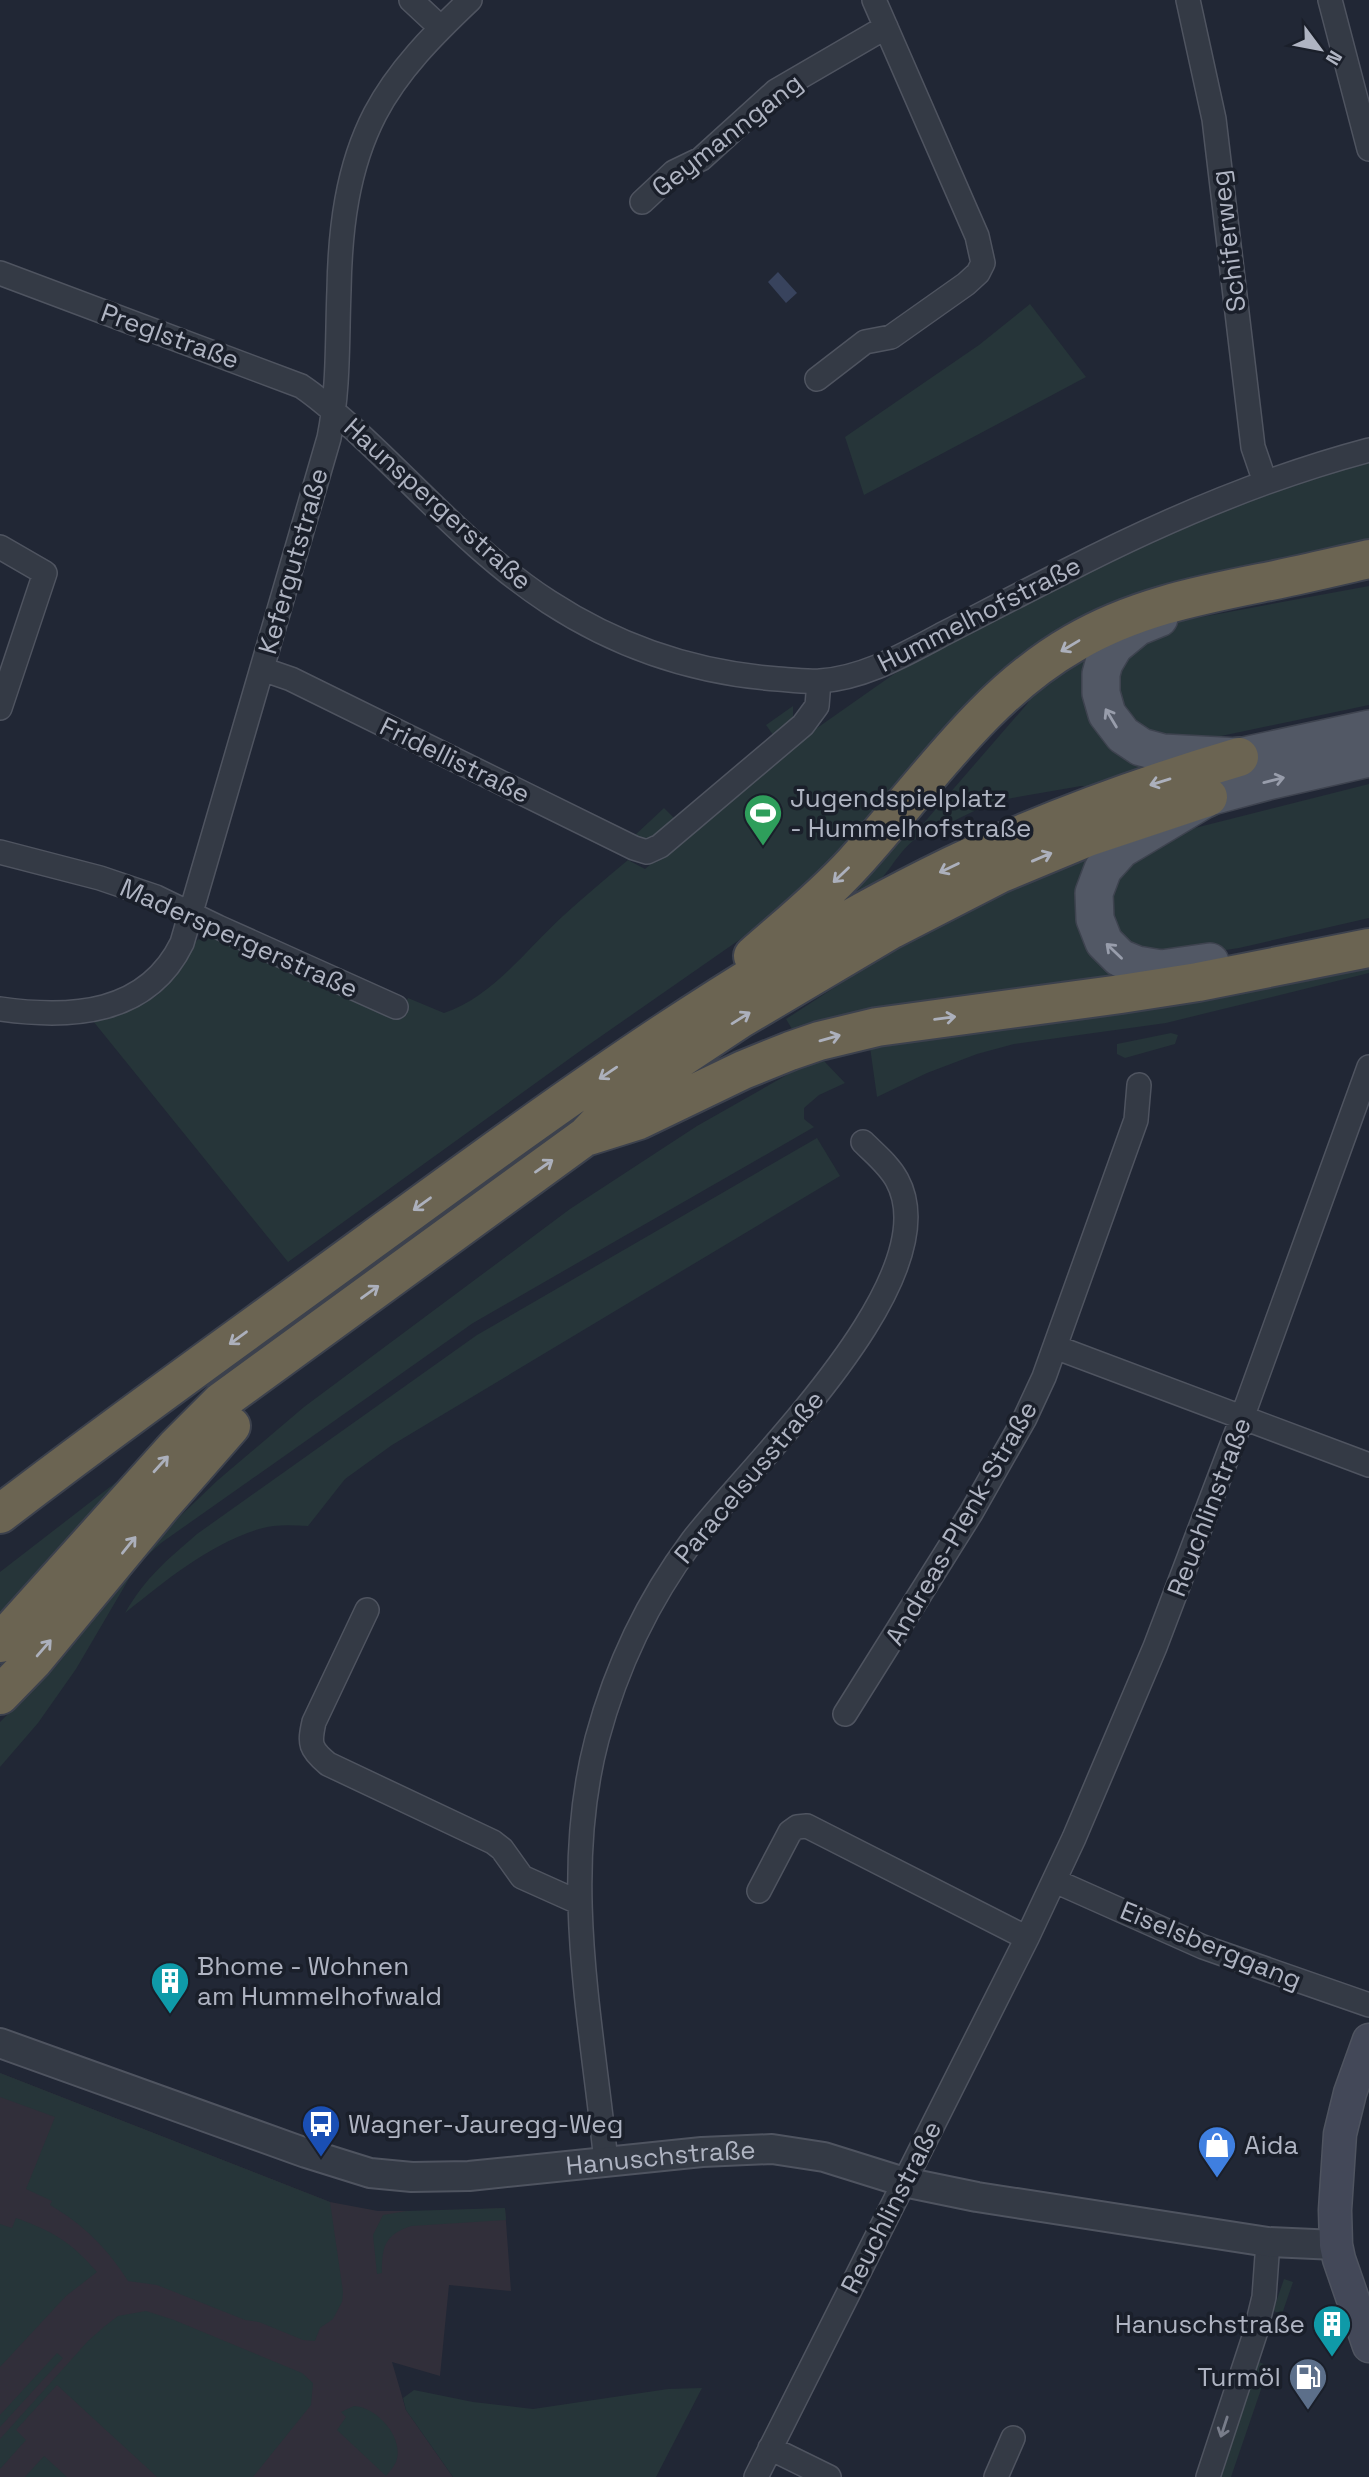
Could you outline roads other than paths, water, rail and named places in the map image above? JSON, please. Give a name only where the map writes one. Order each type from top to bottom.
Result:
[{"type":"highway","points":[[664,1034],[802,913],[852,865],[970,728],[1038,665],[1075,642],[1146,610],[1184,599],[1369,559]]},
{"type":"highway","points":[[0,1514],[59,1468],[516,1135],[664,1034],[823,935],[953,866],[1046,824],[1150,784],[1240,757]]},
{"type":"highway","points":[[0,1643],[176,1447],[222,1401],[586,1136],[625,1094],[740,1018],[892,929],[999,874],[1088,837],[1208,797]]},
{"type":"highway","points":[[586,1136],[639,1120],[755,1065],[845,1034],[877,1027],[1147,990],[1369,948]]},
{"type":"highway","points":[[0,1543],[212,1387],[261,1372]]},
{"type":"highway","points":[[0,1695],[52,1639],[188,1474],[238,1419],[261,1372]]},
{"type":"highway","points":[[0,1502],[59,1468]]},
{"type":"main road","points":[[1369,577],[1195,608],[1137,627],[1114,646],[1104,663],[1101,693],[1107,714],[1123,735],[1141,747],[1163,753],[1240,757],[1369,729]]},
{"type":"main road","points":[[1369,758],[1208,797],[1121,849],[1103,869],[1094,893],[1095,919],[1104,942],[1120,958],[1137,965],[1161,969],[1272,952],[1369,929]]},
{"type":"main road","points":[[1369,2040],[1350,2092],[1340,2134],[1335,2210],[1336,2245],[1369,2346]]},
{"type":"street","points":[[411,0],[441,28]]},
{"type":"street","name":"Kefergutstraße","points":[[0,1009],[62,1014],[110,1006],[135,996],[161,975],[176,956],[192,914],[335,411],[341,236],[351,181],[374,115],[405,69],[470,0]]},
{"type":"street","points":[[817,379],[865,342],[891,337],[966,284],[984,263],[976,236],[874,0]]},
{"type":"street","name":"Schiferweg","points":[[1188,0],[1211,100],[1253,447],[1265,482]]},
{"type":"street","points":[[1330,0],[1369,149]]},
{"type":"street","name":"Geymanngang","points":[[642,202],[674,172],[701,159],[776,91],[886,27]]},
{"type":"street","name":"Preglstraße","points":[[0,273],[293,381],[335,411]]},
{"type":"street","name":"Haunspergerstraße","points":[[335,411],[500,566],[549,602],[588,625],[648,652],[711,671],[819,681]]},
{"type":"street","name":"Hummelhofstraße","points":[[819,681],[852,676],[890,662],[1067,570],[1173,520],[1265,482],[1369,450]]},
{"type":"street","points":[[0,547],[45,573],[0,708]]},
{"type":"street","name":"Fridellistraße","points":[[262,669],[290,679],[634,848],[648,852],[660,846],[803,724],[817,706],[819,681]]},
{"type":"street","name":"Maderspergerstraße","points":[[0,852],[131,887],[396,1007]]},
{"type":"street","name":"Reuchlinstraße","points":[[756,2477],[1055,1881],[1156,1647],[1369,1067]]},
{"type":"street","name":"Andreas-Plenk-Straße","points":[[845,1714],[1012,1443],[1035,1398],[1136,1120],[1139,1085]]},
{"type":"street","name":"Paracelsusstraße","points":[[606,2162],[581,1939],[580,1903],[583,1806],[597,1740],[631,1642],[664,1583],[692,1541],[838,1369],[863,1330],[890,1278],[903,1238],[904,1204],[897,1181],[888,1167],[863,1142]]},
{"type":"street","points":[[1055,1347],[1369,1465]]},
{"type":"street","points":[[367,1610],[314,1722],[310,1739],[315,1753],[328,1764],[493,1842],[502,1849],[522,1877],[580,1903]]},
{"type":"street","points":[[759,1891],[790,1832],[797,1827],[807,1826],[1027,1938]]},
{"type":"street","name":"Eiselsberggang","points":[[1055,1881],[1203,1947],[1369,2005]]},
{"type":"street","name":"Hanuschstraße","points":[[0,2043],[306,2153],[370,2172],[439,2178],[702,2152],[772,2149],[824,2157],[904,2182],[977,2197],[1268,2242],[1336,2245]]},
{"type":"street","points":[[1208,2477],[1255,2334],[1264,2297],[1268,2242]]},
{"type":"street","points":[[996,2477],[1013,2438]]},
{"type":"street","points":[[770,2448],[829,2477]]},
{"type":"water","points":[[778,272],[797,293],[786,303],[768,282]]},
{"type":"place","name":"Jugendspielplatz - Hummelhofstraße","points":[[763,847]]},
{"type":"place","name":"Bhome - Wohnen am Hummelhofwald","points":[[170,2015]]},
{"type":"place","name":"Wagner-Jauregg-Weg","points":[[321,2158]]},
{"type":"place","name":"Aida","points":[[1217,2179]]},
{"type":"place","name":"Hanuschstraße","points":[[1332,2358]]},
{"type":"place","name":"Turmöl","points":[[1308,2411]]}]
